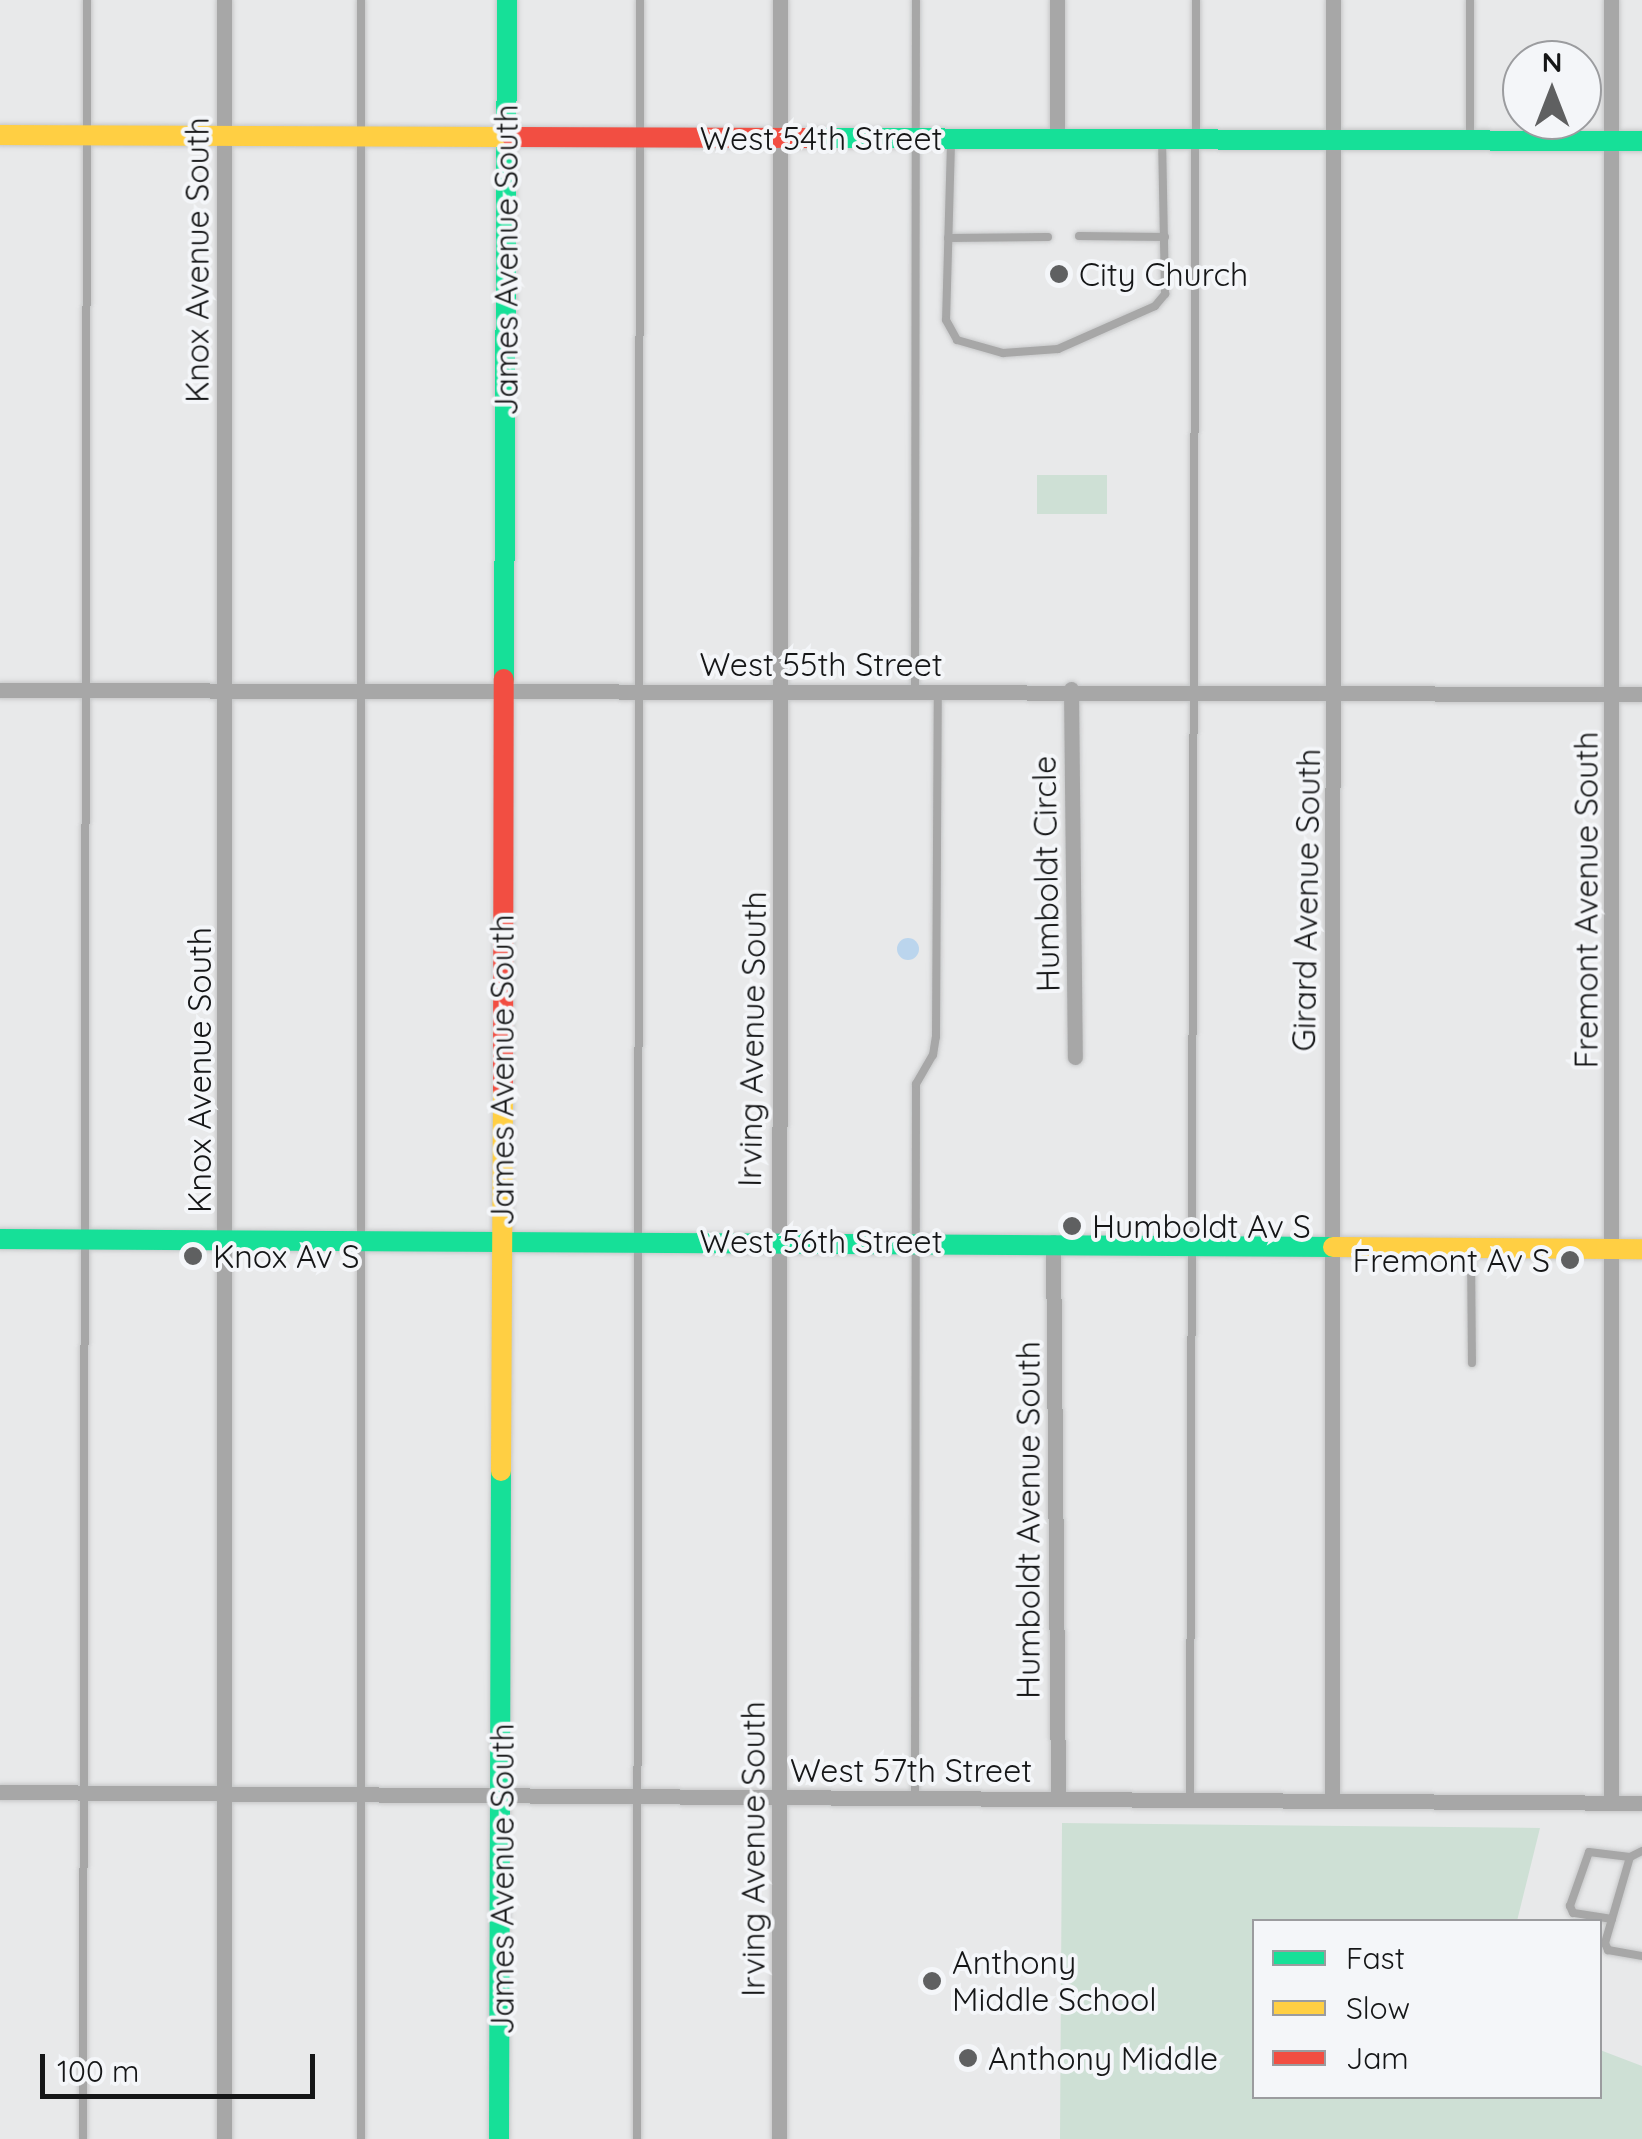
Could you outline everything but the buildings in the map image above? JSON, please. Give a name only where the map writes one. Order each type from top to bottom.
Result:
[{"type":"street","name":"Knox Avenue South","points":[[224,0],[224,2139]]},
{"type":"street","name":"James Avenue South","points":[[499,2139],[506,0]]},
{"type":"street","name":"Irving Avenue South","points":[[779,2139],[782,1798],[777,1240],[783,692],[780,0]]},
{"type":"street","points":[[1056,138],[1057,0]]},
{"type":"street","name":"Girard Avenue South","points":[[1332,0],[1332,1800]]},
{"type":"street","name":"Fremont Avenue South","points":[[1611,1801],[1615,694],[1612,0]]},
{"type":"street","name":"West 54th Street","points":[[0,136],[1642,141]]},
{"type":"street","name":"West 55th Street","points":[[0,690],[1642,694]]},
{"type":"street","name":"Humboldt Circle","points":[[1071,690],[1075,1057]]},
{"type":"street","name":"West 56th Street","points":[[0,1239],[1330,1243],[1642,1249]]},
{"type":"street","name":"Humboldt Avenue South","points":[[1053,1242],[1058,1798]]},
{"type":"street","name":"West 57th Street","points":[[0,1792],[503,1798],[1190,1796],[1642,1803]]},
{"type":"lane","points":[[83,2139],[82,690],[87,0]]},
{"type":"lane","points":[[360,2139],[365,1240],[360,692],[361,0]]},
{"type":"lane","points":[[637,2139],[640,1797],[636,692],[640,0]]},
{"type":"lane","points":[[915,691],[916,0]]},
{"type":"lane","points":[[1190,1796],[1196,0]]},
{"type":"lane","points":[[1470,0],[1470,140]]},
{"type":"lane","points":[[951,138],[946,320],[957,340],[1003,353],[1058,349],[1155,306],[1165,294],[1162,139]]},
{"type":"lane","points":[[1080,236],[1165,237]]},
{"type":"lane","points":[[948,238],[1048,237]]},
{"type":"lane","points":[[915,1797],[916,1084],[934,1055],[936,1037],[938,691]]},
{"type":"lane","points":[[1470,1244],[1472,1363]]},
{"type":"lane","points":[[1612,1919],[1573,1913],[1570,1906],[1589,1852],[1630,1857],[1642,1851]]},
{"type":"lane","points":[[1630,1857],[1612,1919],[1608,1950],[1642,1956]]},
{"type":"green space","points":[[1037,475],[1107,475],[1107,514],[1037,514]]},
{"type":"green space","points":[[1062,1823],[1540,1828],[1517,1919],[1252,1919],[1252,2099],[1602,2099],[1602,2051],[1642,2066],[1642,2139],[1060,2139]]},
{"type":"water","points":[[908,938],[916,941],[916,957],[908,960],[900,957],[897,949],[900,941]]},
{"type":"traffic: fast","points":[[504,679],[507,0]]},
{"type":"traffic: fast","points":[[806,138],[1642,141]]},
{"type":"traffic: fast","points":[[0,1239],[1333,1247]]},
{"type":"traffic: fast","points":[[499,2139],[501,1471]]},
{"type":"traffic: slow","points":[[0,135],[512,137]]},
{"type":"traffic: slow","points":[[501,1471],[503,1090]]},
{"type":"traffic: slow","points":[[1333,1247],[1642,1249]]},
{"type":"traffic: jam","points":[[512,137],[806,138]]},
{"type":"traffic: jam","points":[[503,1090],[504,679]]},
{"type":"place","name":"City Church","points":[[1059,274]]},
{"type":"place","name":"Humboldt Av S","points":[[1072,1226]]},
{"type":"place","name":"Knox Av S","points":[[193,1256]]},
{"type":"place","name":"Fremont Av S","points":[[1570,1260]]},
{"type":"place","name":"Anthony Middle School","points":[[932,1981]]},
{"type":"place","name":"Anthony Middle","points":[[968,2058]]}]
